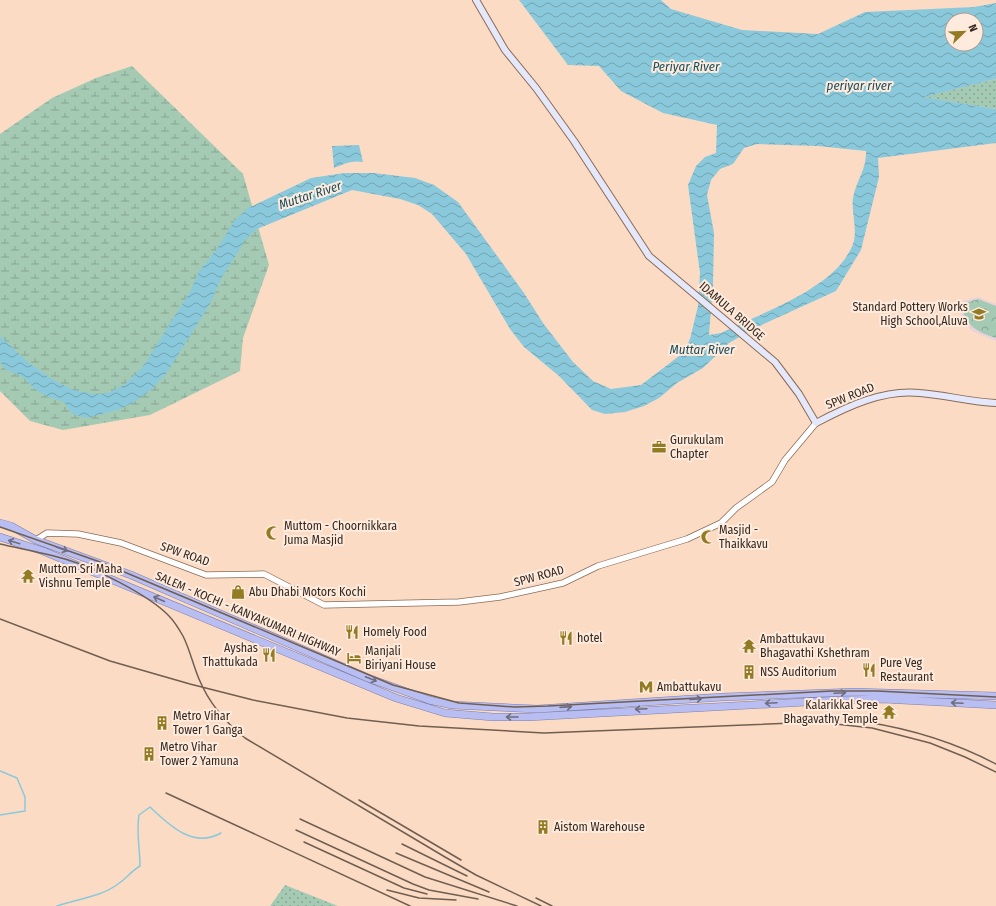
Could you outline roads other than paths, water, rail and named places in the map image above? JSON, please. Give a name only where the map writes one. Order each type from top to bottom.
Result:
[{"type":"highway","name":"SALEM - KOCHI - KANYAKUMARI HIGHWAY","points":[[0,523],[11,526],[36,540],[125,573],[368,678],[429,700],[452,705],[537,709],[854,692],[996,696]]},
{"type":"highway","name":"SALEM - KOCHI - KANYAKUMARI HIGHWAY","points":[[0,537],[44,551],[396,698],[445,713],[493,717],[528,717],[882,699],[996,705]]},
{"type":"main road","name":"IDAMULA BRIDGE","points":[[476,0],[505,50],[536,88],[574,141],[649,256],[775,362],[799,394],[816,423]]},
{"type":"main road","name":"SPW ROAD","points":[[816,423],[843,408],[886,394],[920,393],[976,403],[996,403]]},
{"type":"street","name":"SPW ROAD","points":[[36,540],[44,534],[64,532],[121,543],[206,575],[264,574],[324,605],[459,602],[500,597],[563,583],[598,566],[688,539],[721,523],[736,508],[772,482],[785,460],[816,423]]},
{"type":"water","points":[[519,0],[661,0],[671,9],[742,30],[818,34],[865,12],[974,7],[996,3],[996,79],[924,97],[996,109],[996,143],[878,158],[879,177],[861,250],[836,291],[755,328],[729,343],[703,368],[677,383],[659,398],[644,406],[625,412],[605,414],[592,410],[559,376],[524,347],[510,329],[466,254],[432,214],[418,205],[400,199],[352,190],[257,229],[244,241],[222,277],[210,304],[166,374],[151,390],[134,402],[118,410],[86,418],[72,414],[64,402],[48,397],[36,390],[23,377],[5,369],[0,362],[0,336],[29,363],[52,379],[73,390],[95,394],[108,393],[124,385],[142,368],[191,290],[199,271],[217,249],[234,221],[248,208],[311,178],[345,173],[374,173],[415,178],[434,185],[458,202],[524,293],[543,323],[573,362],[593,381],[611,389],[641,385],[683,353],[690,339],[698,306],[700,273],[688,185],[696,166],[705,157],[716,153],[717,125],[663,113],[621,91],[599,66],[568,65]],"holes":[[[757,144],[818,146],[866,151],[865,164],[853,198],[855,227],[853,244],[844,260],[831,274],[796,298],[721,333],[709,335],[713,285],[714,233],[707,195],[711,180],[720,169],[733,164],[744,148]]]},
{"type":"water","points":[[359,145],[363,162],[352,162],[334,168],[332,146]]},
{"type":"waterway","points":[[0,771],[17,778],[25,797],[25,811],[0,815]]},
{"type":"waterway","points":[[57,906],[104,892],[121,882],[140,866],[138,834],[139,815],[150,807],[173,827],[191,837],[211,837],[221,833]]},
{"type":"railway","points":[[0,527],[103,563],[393,685],[459,703],[515,707],[548,706],[832,691],[877,691],[996,697]]},
{"type":"railway","points":[[0,544],[77,563],[105,575],[148,599],[160,608],[175,623],[185,641],[203,688],[218,712],[245,738],[476,875],[541,906]]},
{"type":"railway","points":[[0,619],[110,661],[190,684],[253,700],[347,718],[419,726],[544,733],[817,722],[872,728],[930,743],[965,757],[996,772]]},
{"type":"railway","points":[[866,722],[916,733],[949,743],[996,764]]},
{"type":"railway","points":[[166,793],[410,906]]},
{"type":"railway","points":[[359,800],[461,860]]},
{"type":"railway","points":[[300,819],[425,877],[517,906]]},
{"type":"railway","points":[[296,830],[413,884],[429,890],[478,899]]},
{"type":"railway","points":[[304,842],[404,888],[427,894]]},
{"type":"railway","points":[[402,844],[467,876]]},
{"type":"railway","points":[[396,853],[489,892]]},
{"type":"railway","points":[[387,890],[419,898],[456,900]]},
{"type":"railway","points":[[536,898],[552,906]]},
{"type":"place","name":"Standard Pottery Works High School,Aluva","points":[[979,314]]},
{"type":"place","name":"Gurukulam Chapter","points":[[659,447]]},
{"type":"place","name":"Muttom - Choornikkara Juma Masjid","points":[[273,533]]},
{"type":"place","name":"Masjid - Thaikkavu","points":[[708,537]]},
{"type":"place","name":"Muttom Sri Maha Vishnu Temple","points":[[28,576]]},
{"type":"place","name":"Abu Dhabi Motors Kochi","points":[[238,592]]},
{"type":"place","name":"Homely Food","points":[[352,632]]},
{"type":"place","name":"hotel","points":[[566,638]]},
{"type":"place","name":"Ambattukavu Bhagavathi Kshethram","points":[[749,646]]},
{"type":"place","name":"Ayshas Thattukada","points":[[269,655]]},
{"type":"place","name":"Manjali Biriyani House","points":[[354,658]]},
{"type":"place","name":"Pure Veg Restaurant","points":[[869,670]]},
{"type":"place","name":"NSS Auditorium","points":[[749,672]]},
{"type":"place","name":"Ambattukavu","points":[[646,687]]},
{"type":"place","name":"Kalarikkal Sree Bhagavathy Temple","points":[[889,712]]},
{"type":"place","name":"Metro Vihar Tower 1 Ganga","points":[[162,723]]},
{"type":"place","name":"Metro Vihar Tower 2 Yamuna","points":[[149,754]]},
{"type":"place","name":"Aistom Warehouse","points":[[543,827]]},
{"type":"water label","name":"Periyar River","points":[[686,66]]},
{"type":"water label","name":"periyar river","points":[[859,85]]},
{"type":"water label","name":"Muttar River","points":[[310,195]]},
{"type":"water label","name":"Muttar River","points":[[702,349]]}]
